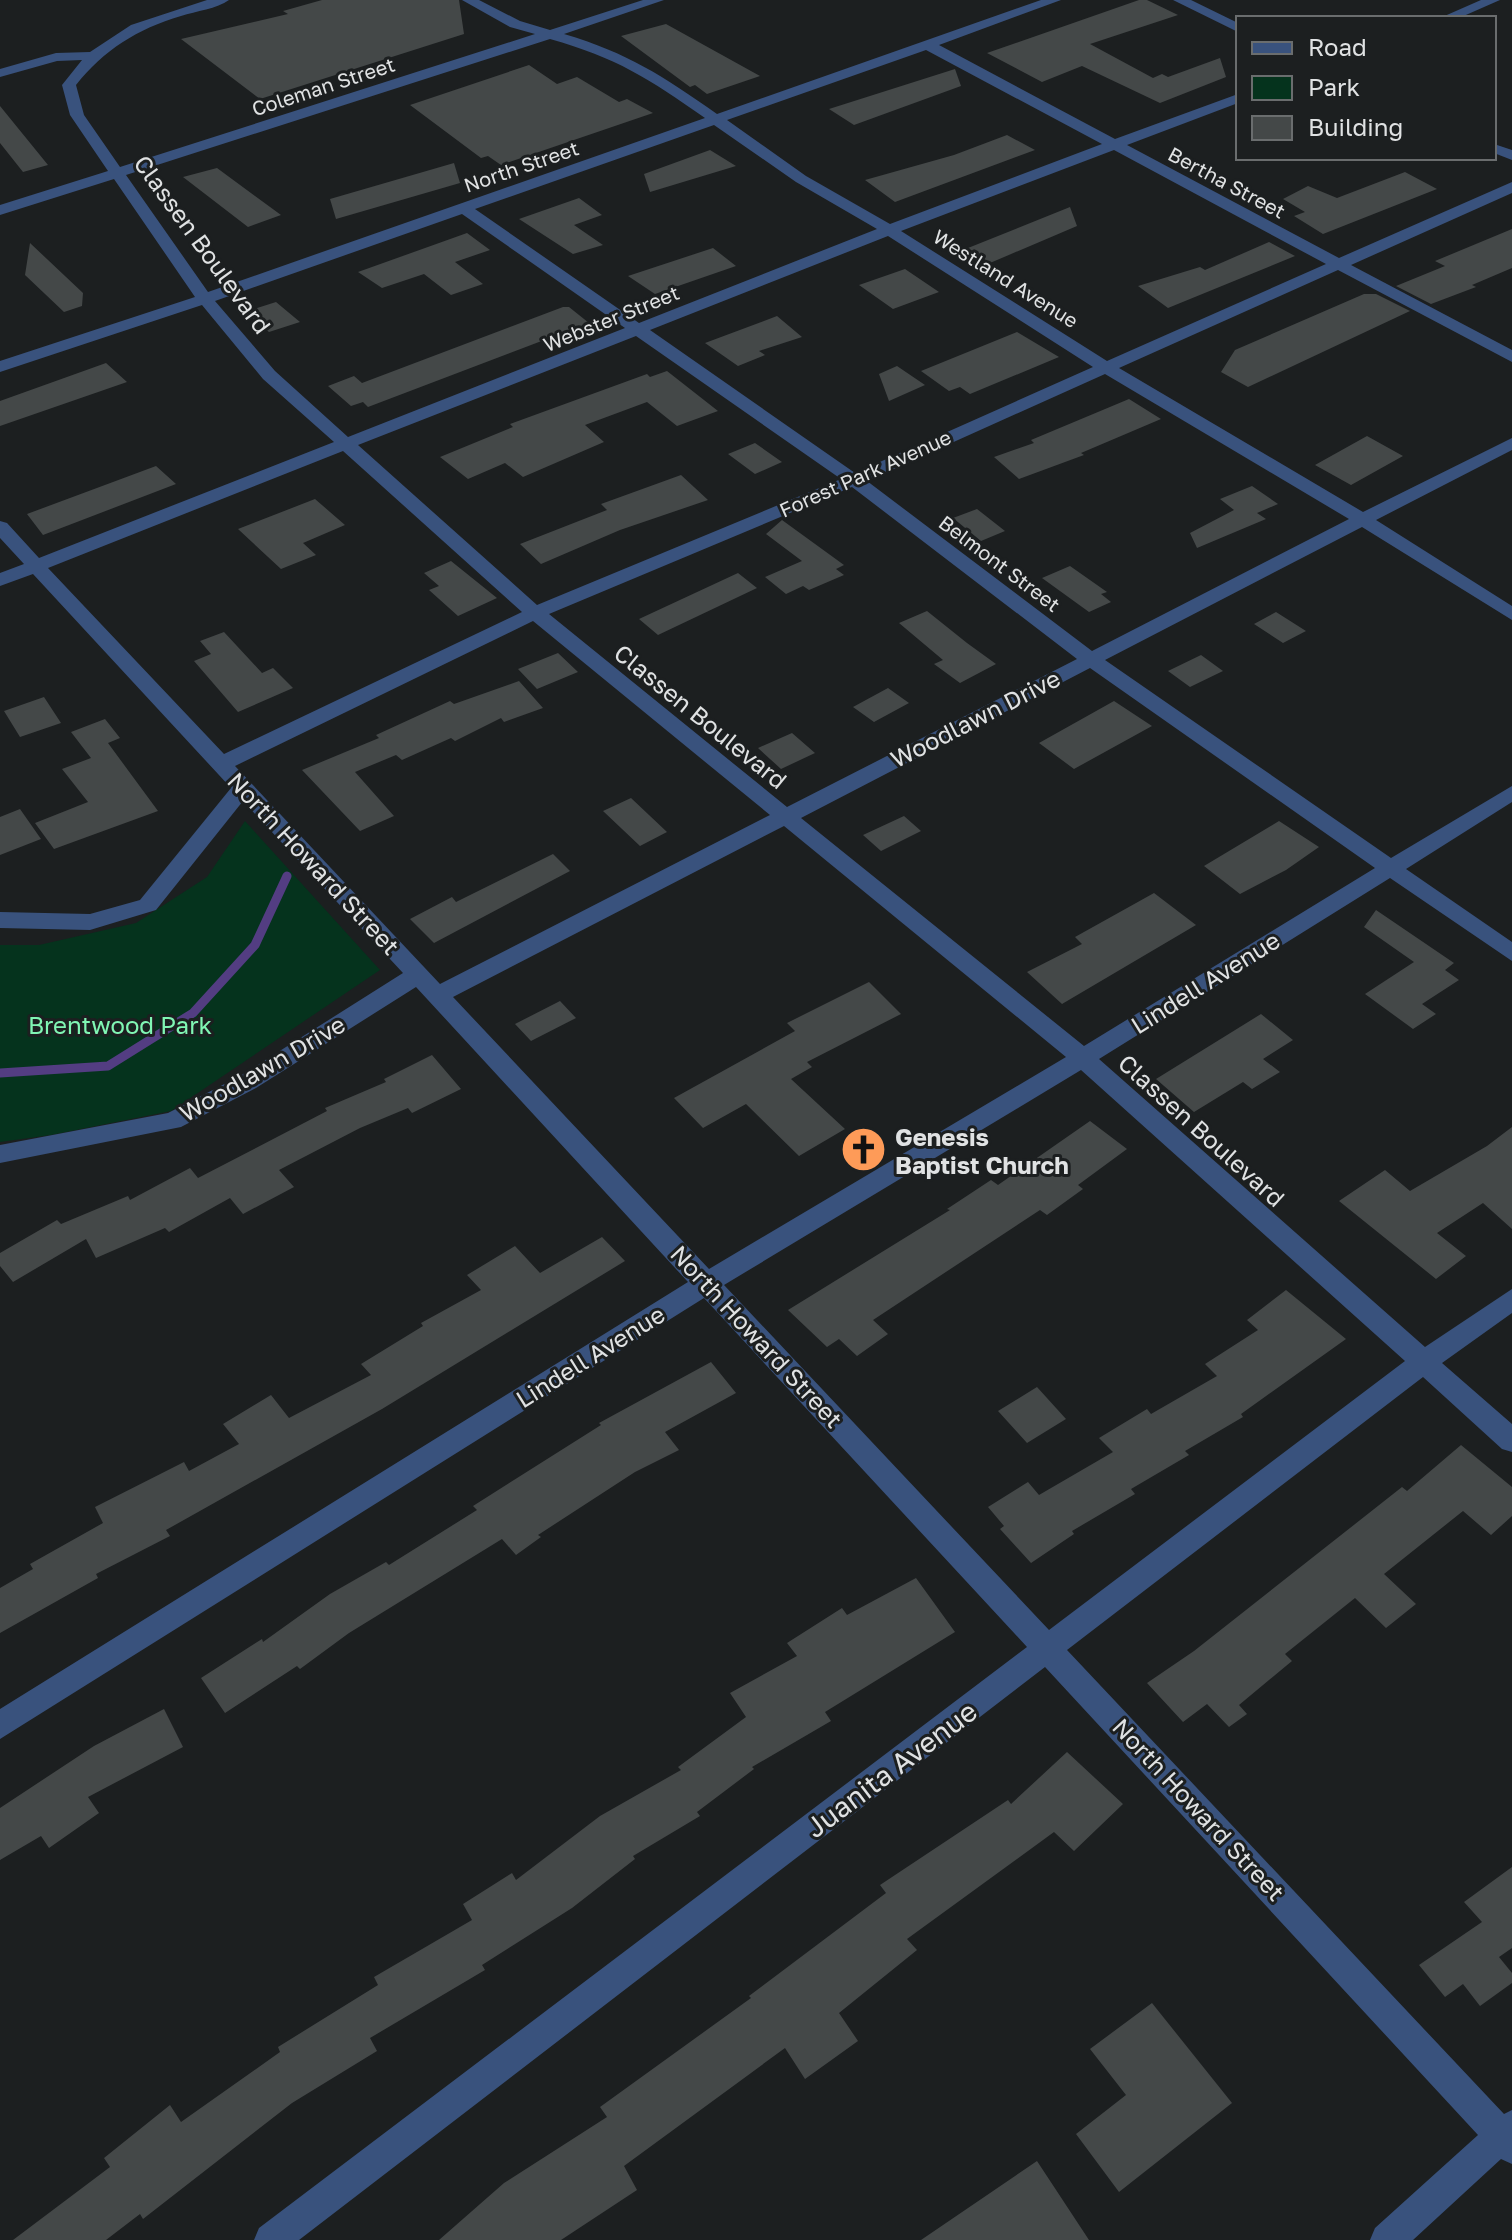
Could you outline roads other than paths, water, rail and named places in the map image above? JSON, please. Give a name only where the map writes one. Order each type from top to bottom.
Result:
[{"type":"street","name":"Classen Boulevard","points":[[222,0],[176,12],[115,37],[89,56],[69,85],[77,115],[119,171],[205,299],[269,375],[535,613],[781,816],[1083,1058],[1512,1441]]},
{"type":"street","name":"Westland Avenue","points":[[469,0],[515,24],[607,51],[647,71],[801,179],[889,230],[1103,366],[1365,521],[1512,614]]},
{"type":"street","name":"Coleman Street","points":[[0,210],[657,0]]},
{"type":"street","name":"North Street","points":[[0,367],[717,121],[924,43],[1054,0]]},
{"type":"street","points":[[1180,0],[1236,27]]},
{"type":"street","points":[[1452,16],[1493,0]]},
{"type":"street","name":"Bertha Street","points":[[924,43],[1512,357]]},
{"type":"street","points":[[0,73],[56,57],[89,56]]},
{"type":"street","name":"Webster Street","points":[[0,580],[347,446],[889,230],[1236,99]]},
{"type":"street","name":"Forest Park Avenue","points":[[221,764],[535,613],[854,480],[1103,366],[1512,187]]},
{"type":"street","name":"Belmont Street","points":[[462,207],[854,480],[1091,660],[1512,953]]},
{"type":"street","name":"Woodlawn Drive","points":[[438,995],[781,816],[1365,521],[1512,443]]},
{"type":"street","name":"North Howard Street","points":[[0,527],[1509,2137]]},
{"type":"street","points":[[0,920],[90,922],[148,905],[243,787]]},
{"type":"street","name":"Lindell Avenue","points":[[0,1725],[707,1283],[1083,1058],[1512,793]]},
{"type":"street","name":"Woodlawn Drive","points":[[0,1154],[173,1121],[248,1082],[419,974]]},
{"type":"street","name":"Juanita Avenue","points":[[271,2240],[1422,1363],[1512,1299]]},
{"type":"street","points":[[1387,2240],[1509,2137]]},
{"type":"waterway","points":[[0,1073],[108,1066],[193,1013],[255,945],[287,876]]},
{"type":"place","name":"Genesis Baptist Church","points":[[864,1150]]},
{"type":"park label","name":"Brentwood Park","points":[[120,1024]]}]
